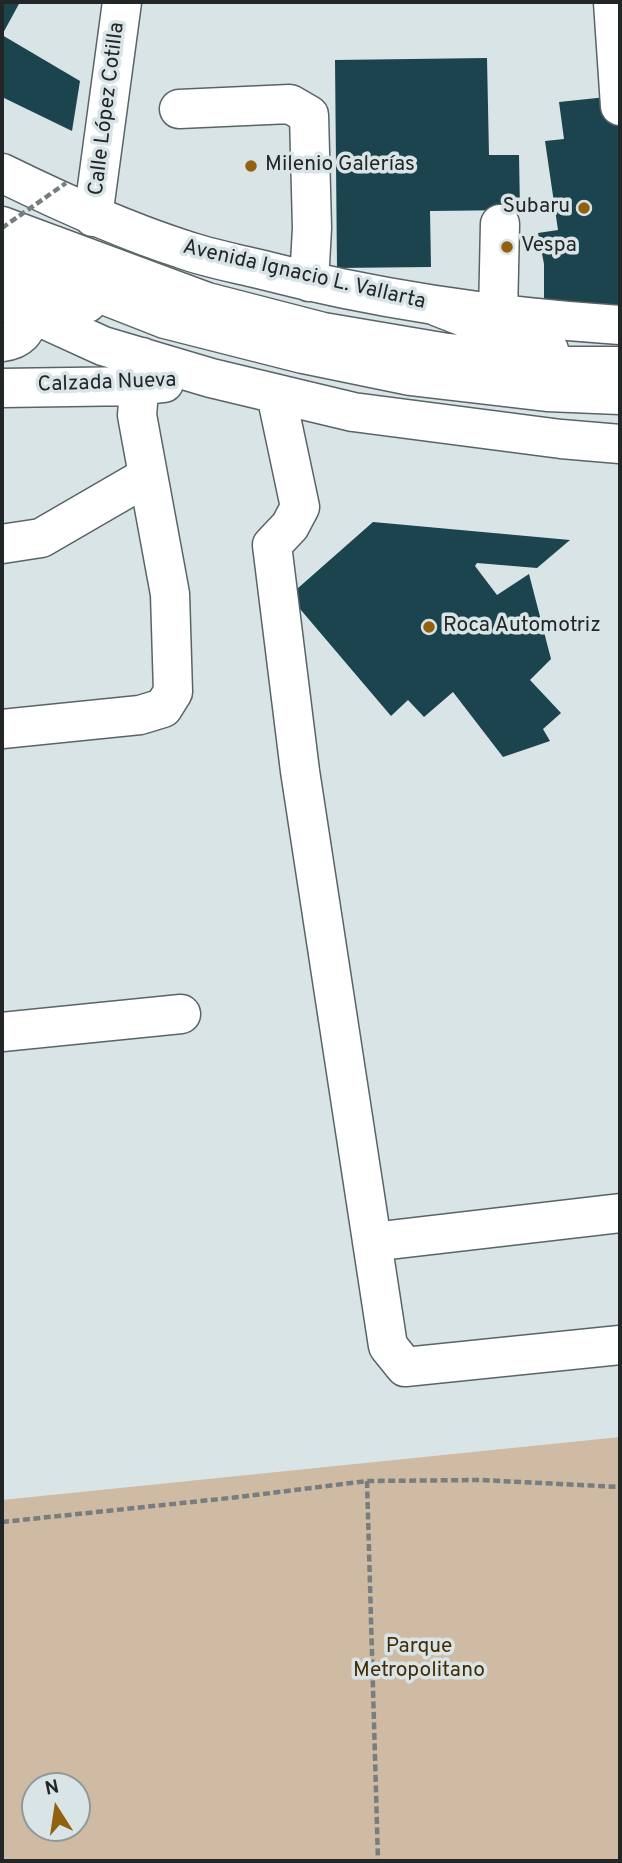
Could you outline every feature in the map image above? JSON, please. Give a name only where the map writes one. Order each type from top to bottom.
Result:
[{"type":"main road","name":"Calle López Cotilla","points":[[93,217],[122,2]]},
{"type":"main road","points":[[613,2],[620,106]]},
{"type":"main road","points":[[179,109],[290,104],[309,115],[312,228],[309,282]]},
{"type":"main road","name":"Avenida Ignacio L. Vallarta","points":[[2,173],[93,217],[184,250],[309,282],[438,307],[620,325]]},
{"type":"main road","points":[[498,315],[500,224]]},
{"type":"main road","name":"Avenida Ignacio L. Vallarta","points":[[2,227],[207,302],[324,332],[447,353],[568,366],[605,366]]},
{"type":"main road","points":[[2,258],[165,320],[303,354],[410,376],[547,392],[620,395]]},
{"type":"main road","points":[[12,304],[132,307]]},
{"type":"main road","points":[[2,342],[18,339],[24,332],[12,304]]},
{"type":"main road","points":[[2,729],[140,715],[163,708],[173,692],[170,594],[137,415],[140,372],[103,346],[12,304]]},
{"type":"main road","points":[[438,307],[605,366]]},
{"type":"main road","name":"Calzada Nueva","points":[[2,388],[140,372],[211,378],[276,394]]},
{"type":"main road","points":[[620,444],[353,412],[276,394],[300,506],[290,526],[272,545],[300,771],[388,1346],[405,1367],[620,1345]]},
{"type":"main road","points":[[2,544],[41,538],[148,476]]},
{"type":"main road","points":[[2,1032],[181,1014]]},
{"type":"main road","points":[[372,1242],[620,1213]]},
{"type":"path","points":[[2,227],[66,183]]},
{"type":"path","points":[[2,1522],[367,1481],[481,1480],[620,1487]]},
{"type":"path","points":[[367,1481],[378,1861]]},
{"type":"green space","name":"Parque Metropolitano","points":[[620,1437],[620,1861],[2,1861],[2,1500]]},
{"type":"building","points":[[2,2],[20,2],[2,35]]},
{"type":"building","points":[[2,35],[80,81],[72,131],[2,97]]},
{"type":"building","points":[[487,58],[489,155],[519,155],[520,210],[430,211],[431,267],[337,268],[335,60]]},
{"type":"building","points":[[616,96],[620,149],[620,311],[544,308],[544,264],[538,233],[558,230],[545,141],[564,139],[559,102]]},
{"type":"building","name":"Roca Automotriz","points":[[373,522],[570,540],[537,568],[477,563],[475,566],[497,595],[529,574],[551,659],[530,680],[561,713],[543,729],[550,741],[503,757],[453,692],[424,717],[408,700],[391,716],[289,596]]},
{"type":"place","name":"Milenio Galerías","points":[[251,166]]},
{"type":"place","name":"Subaru","points":[[584,208]]},
{"type":"place","name":"Vespa","points":[[507,247]]},
{"type":"place","name":"Roca Automotriz","points":[[429,627]]}]
